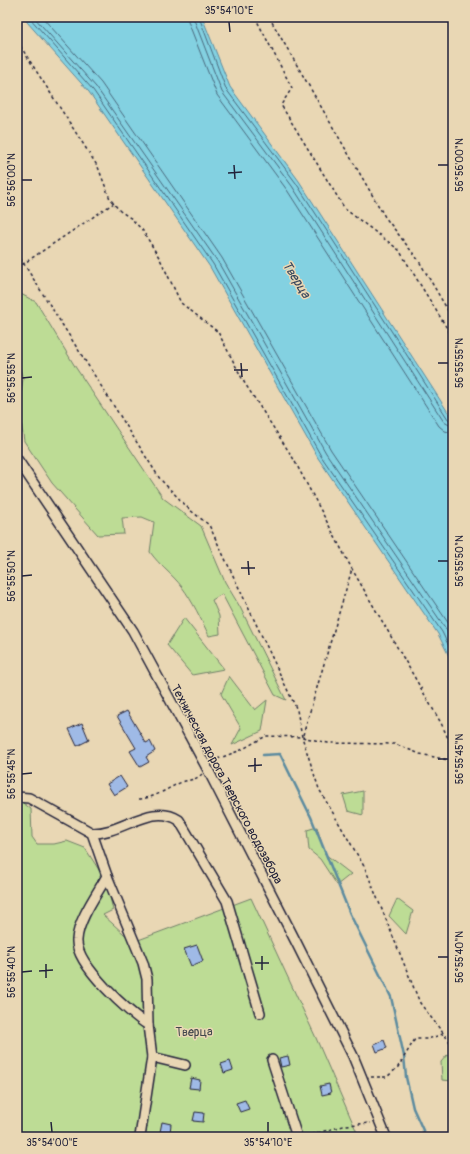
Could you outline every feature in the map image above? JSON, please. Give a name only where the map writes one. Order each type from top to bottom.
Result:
[{"type":"street","name":"Техническая дорога Тверского водозабора","points":[[17,459],[133,631],[206,766],[313,977],[362,1077],[386,1137]]},
{"type":"street","points":[[17,797],[29,798],[92,832],[118,829],[152,814],[165,813],[179,820],[227,902],[260,1013]]},
{"type":"street","points":[[92,832],[107,876],[143,963],[147,978],[148,1025],[152,1057],[140,1137]]},
{"type":"street","points":[[107,876],[80,925],[77,937],[78,948],[102,986],[148,1025]]},
{"type":"street","points":[[152,1057],[185,1065]]},
{"type":"street","points":[[272,1060],[297,1137]]},
{"type":"path","points":[[255,17],[292,88],[281,106],[344,209],[399,250],[453,338]]},
{"type":"path","points":[[269,17],[385,217],[419,261],[453,319]]},
{"type":"path","points":[[17,41],[98,167],[110,198],[143,231],[160,259],[182,303],[218,332],[244,382],[293,458],[352,569],[441,723],[453,749]]},
{"type":"path","points":[[17,268],[114,203]]},
{"type":"path","points":[[17,254],[160,479],[190,510],[209,525],[297,710],[302,737],[319,789],[365,868],[420,1003],[453,1046]]},
{"type":"path","points":[[302,737],[352,569]]},
{"type":"path","points":[[139,799],[150,799],[182,782],[198,779],[206,766],[266,736],[302,737],[328,743],[395,744],[420,754],[453,761]]},
{"type":"path","points":[[362,1077],[387,1077],[398,1067],[415,1039],[428,1039],[443,1034]]},
{"type":"path","points":[[302,1137],[347,1125],[381,1123]]},
{"type":"green space","points":[[17,292],[36,302],[76,368],[163,498],[201,526],[225,582],[240,607],[286,700],[275,695],[222,594],[212,600],[219,616],[220,634],[209,636],[200,617],[182,587],[150,552],[154,522],[142,517],[122,518],[124,534],[98,535],[52,483],[24,441],[19,408],[23,379],[17,363]]},
{"type":"green space","points":[[184,618],[224,669],[192,675],[167,645]]},
{"type":"green space","points":[[229,676],[255,710],[267,700],[262,731],[232,745],[241,728],[221,694]]},
{"type":"green space","points":[[363,791],[363,815],[348,811],[343,795]]},
{"type":"green space","name":"Тверца","points":[[19,800],[31,809],[32,837],[37,844],[54,844],[67,841],[85,848],[106,881],[113,910],[103,915],[133,942],[251,898],[316,1038],[359,1137],[17,1137],[17,802]]},
{"type":"green space","points":[[317,827],[325,854],[351,874],[337,885],[320,859],[309,850],[307,830]]},
{"type":"green space","points":[[397,899],[413,911],[406,934],[389,916]]},
{"type":"green space","points":[[447,1055],[453,1059],[453,1081],[442,1080],[441,1062]]},
{"type":"water","points":[[25,17],[202,17],[230,87],[299,181],[453,420],[453,664],[438,634],[318,458],[210,267],[89,92],[27,22]]},
{"type":"building","points":[[127,711],[146,743],[150,741],[155,751],[146,757],[149,762],[140,767],[130,751],[136,748],[117,716]]},
{"type":"building","points":[[82,723],[89,740],[77,746],[69,729]]},
{"type":"building","points":[[120,776],[127,787],[114,795],[107,784]]},
{"type":"building","points":[[197,945],[203,961],[191,966],[184,949]]},
{"type":"building","points":[[384,1040],[387,1048],[377,1052],[374,1044]]},
{"type":"building","points":[[288,1056],[290,1065],[281,1067],[279,1058]]},
{"type":"building","points":[[230,1061],[233,1070],[224,1073],[221,1064]]},
{"type":"building","points":[[191,1078],[200,1080],[199,1089],[189,1088]]},
{"type":"building","points":[[329,1084],[331,1093],[322,1095],[320,1086]]},
{"type":"building","points":[[245,1100],[249,1109],[240,1112],[236,1103]]},
{"type":"building","points":[[195,1112],[204,1113],[203,1122],[193,1121]]},
{"type":"building","points":[[162,1122],[171,1124],[170,1133],[160,1132]]},
{"type":"waterway","points":[[263,755],[280,754],[311,817],[350,914],[391,997],[404,1056],[406,1077],[413,1108],[426,1137]]}]
